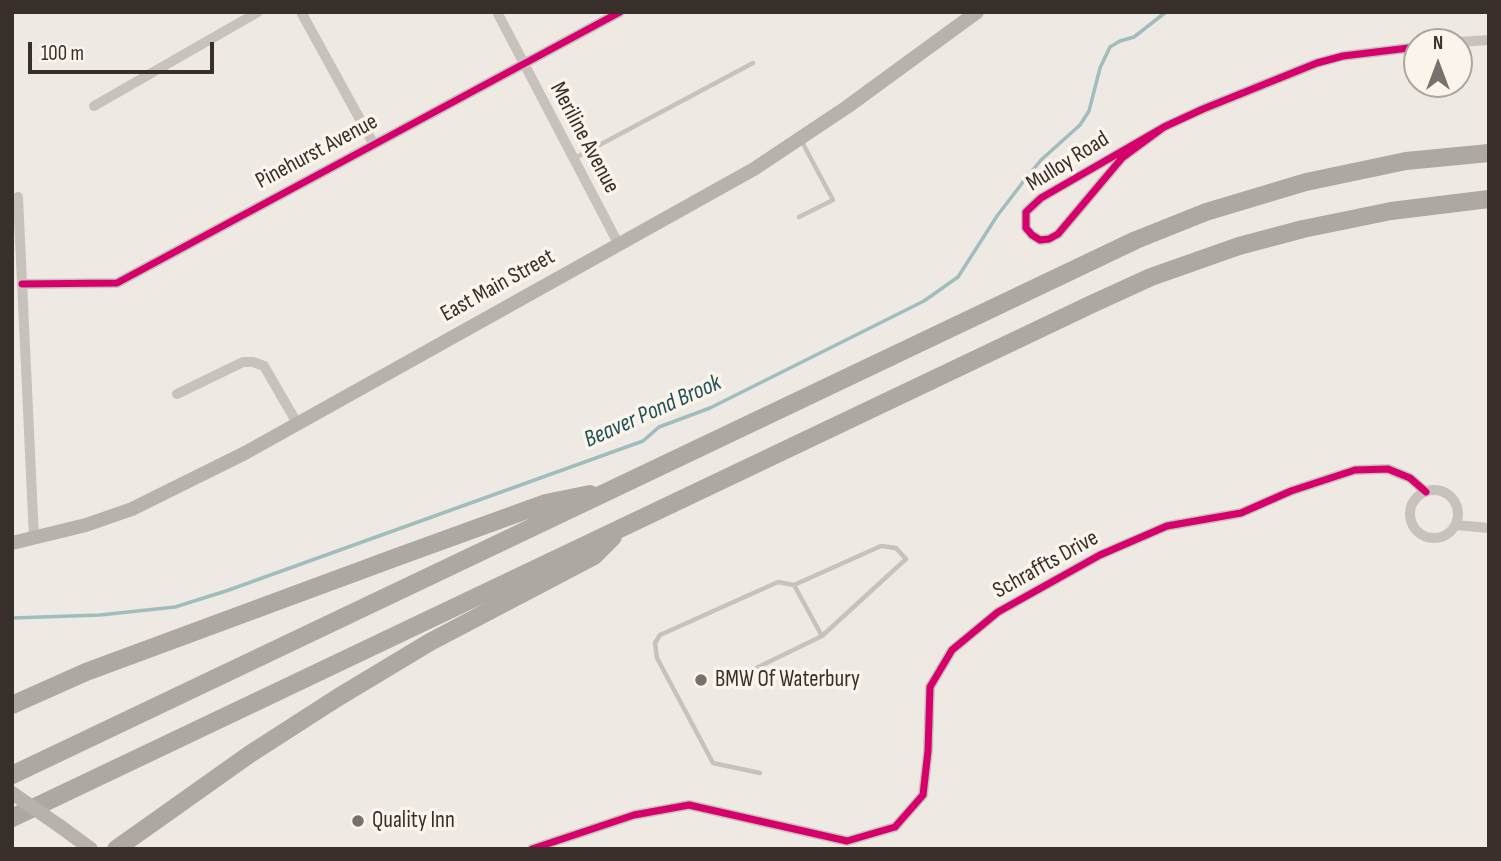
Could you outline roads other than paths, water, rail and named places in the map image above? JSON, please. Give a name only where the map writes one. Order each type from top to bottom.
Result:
[{"type":"highway","points":[[12,775],[1102,255],[1170,226],[1265,193],[1342,173],[1406,161],[1489,153]]},
{"type":"highway","points":[[12,818],[1092,303],[1179,267],[1239,246],[1331,222],[1489,199]]},
{"type":"highway","points":[[12,705],[86,673],[524,511],[562,498],[603,493]]},
{"type":"highway","points":[[116,849],[308,716],[430,642],[594,556],[620,528]]},
{"type":"main road","name":"East Main Street","points":[[12,543],[86,525],[153,500],[219,467],[735,180],[801,139],[977,12]]},
{"type":"main road","points":[[12,793],[91,849]]},
{"type":"street","points":[[94,106],[257,12]]},
{"type":"street","points":[[301,12],[373,143]]},
{"type":"street","name":"Meriline Avenue","points":[[497,12],[619,245]]},
{"type":"street","name":"Pinehurst Avenue","points":[[22,284],[117,283],[620,12]]},
{"type":"street","name":"Mulloy Road","points":[[1164,127],[1122,158],[1058,234],[1040,240],[1032,236],[1026,228],[1026,212],[1041,198],[1164,127],[1317,63],[1343,56],[1403,49]]},
{"type":"street","points":[[18,197],[34,538]]},
{"type":"street","points":[[177,394],[243,362],[253,362],[264,366],[297,423]]},
{"type":"street","name":"Schraffts Drive","points":[[532,849],[634,815],[689,805],[848,845],[895,827],[923,795],[928,751],[930,687],[952,650],[998,612],[1100,555],[1167,526],[1241,513],[1291,491],[1355,470],[1388,469],[1410,478],[1426,492],[1442,491],[1455,501],[1458,517],[1456,525]]},
{"type":"street","points":[[1426,492],[1419,496],[1411,509],[1410,517],[1417,531],[1423,535],[1436,538],[1448,534],[1456,525],[1489,528]]},
{"type":"lane","points":[[574,158],[753,63]]},
{"type":"lane","points":[[799,218],[833,200],[801,139]]},
{"type":"lane","points":[[744,674],[822,636],[906,559],[896,548],[881,546],[794,585],[778,582],[660,635],[655,643],[657,658],[713,763],[760,773]]},
{"type":"lane","points":[[794,585],[822,636]]},
{"type":"waterway","name":"Beaver Pond Brook","points":[[12,618],[100,615],[175,607],[226,591],[643,441],[659,427],[710,408],[924,301],[958,277],[997,216],[1023,182],[1041,160],[1080,125],[1089,111],[1100,68],[1110,47],[1134,37],[1166,12]]},
{"type":"place","name":"BMW Of Waterbury","points":[[701,680]]},
{"type":"place","name":"Quality Inn","points":[[358,821]]}]
